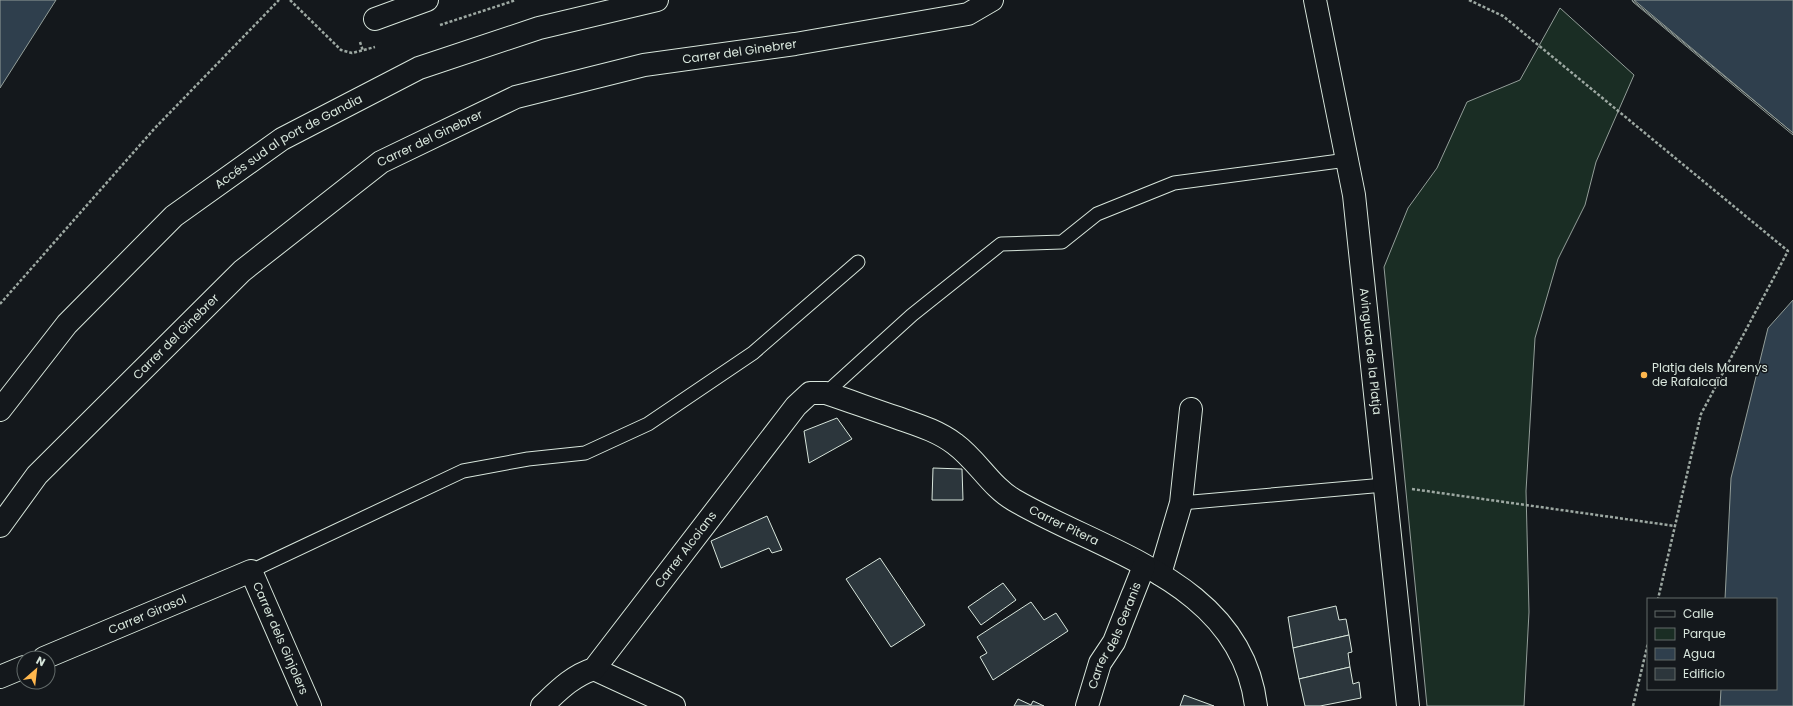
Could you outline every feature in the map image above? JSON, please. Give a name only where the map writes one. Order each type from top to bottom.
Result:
[{"type":"main road","points":[[375,20],[427,0]]},
{"type":"main road","name":"Accés sud al port de Gandia","points":[[0,410],[67,324],[174,216],[282,139],[419,68],[539,28],[657,0]]},
{"type":"main road","name":"Carrer del Ginebrer","points":[[0,526],[37,475],[242,271],[381,162],[516,97],[644,65],[795,44],[968,14],[992,0]]},
{"type":"main road","name":"Avinguda de la Platja","points":[[1315,0],[1354,195],[1408,706]]},
{"type":"main road","name":"Carrer Alcoians","points":[[542,706],[566,683],[583,672],[594,669],[796,406],[810,393],[826,393]]},
{"type":"main road","name":"Carrer Pitera","points":[[826,393],[935,431],[956,444],[1013,500],[1152,570],[1192,595],[1212,616],[1245,661],[1254,689],[1256,706]]},
{"type":"main road","name":"Carrer dels Geranis","points":[[1087,706],[1100,663],[1114,642],[1152,570],[1181,503],[1192,409]]},
{"type":"main road","name":"Carrer Girasol","points":[[56,653],[251,571]]},
{"type":"main road","name":"Carrer dels Ginjolers","points":[[251,571],[310,706]]},
{"type":"main road","points":[[594,669],[674,706]]},
{"type":"main road","points":[[0,677],[16,670]]},
{"type":"lane","points":[[826,393],[912,315],[1001,244],[1062,242],[1097,214],[1174,183],[1347,160]]},
{"type":"lane","points":[[251,571],[463,471],[528,459],[585,454],[648,424],[753,353],[858,262]]},
{"type":"lane","points":[[1181,503],[1384,485]]},
{"type":"path","points":[[0,304],[154,129],[279,0]]},
{"type":"path","points":[[1469,0],[1503,16],[1788,251],[1702,414],[1658,598]]},
{"type":"path","points":[[1384,485],[1675,526]]},
{"type":"path","points":[[1633,706],[1647,647]]},
{"type":"green space","points":[[1560,8],[1634,75],[1596,162],[1585,205],[1558,259],[1535,338],[1526,491],[1529,612],[1524,706],[1427,706],[1384,267],[1408,208],[1437,168],[1467,102],[1520,80]]},
{"type":"water","points":[[0,0],[56,0],[0,88]]},
{"type":"water","points":[[1634,0],[1793,0],[1793,133]]},
{"type":"water","points":[[1793,300],[1793,706],[1720,706],[1721,690],[1777,690],[1777,598],[1725,598],[1731,478],[1768,328]]},
{"type":"pier","points":[[1632,0],[1793,133],[1793,135],[1633,2]]},
{"type":"building","points":[[837,418],[852,439],[809,463],[804,431]]},
{"type":"building","points":[[933,468],[962,469],[963,500],[932,500]]},
{"type":"building","points":[[767,516],[782,550],[772,553],[769,548],[721,568],[711,541]]},
{"type":"building","points":[[880,558],[925,625],[891,647],[846,579]]},
{"type":"building","points":[[1003,583],[1016,600],[981,625],[968,607]]},
{"type":"building","points":[[1031,602],[1044,620],[1056,613],[1068,631],[993,680],[980,657],[987,653],[977,637]]},
{"type":"building","points":[[1336,606],[1339,620],[1346,619],[1349,635],[1293,648],[1288,617]]},
{"type":"building","points":[[1349,635],[1352,652],[1348,653],[1350,667],[1299,679],[1293,648]]},
{"type":"building","points":[[1350,667],[1353,684],[1359,682],[1361,698],[1320,706],[1305,706],[1299,679]]},
{"type":"building","points":[[1184,695],[1214,706],[1180,706]]},
{"type":"building","points":[[1018,699],[1031,705],[1033,701],[1044,706],[1014,706]]},
{"type":"place","name":"Platja dels Marenys de Rafalcaïd","points":[[1644,375]]}]
